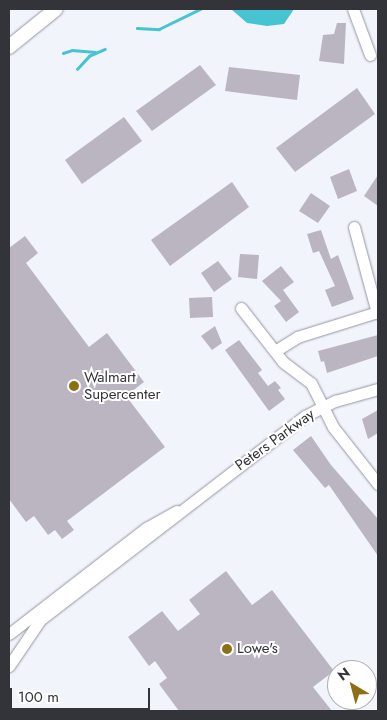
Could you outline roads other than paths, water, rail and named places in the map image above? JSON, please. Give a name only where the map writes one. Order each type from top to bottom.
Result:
[{"type":"street","points":[[9,47],[56,9]]},
{"type":"street","points":[[353,9],[370,55]]},
{"type":"street","points":[[275,352],[298,337],[377,312],[354,227]]},
{"type":"street","points":[[241,308],[283,362],[308,379],[333,427],[378,484]]},
{"type":"street","name":"Peters Parkway","points":[[181,510],[323,406],[378,389]]},
{"type":"street","points":[[9,634],[146,528],[181,510]]},
{"type":"street","points":[[9,666],[40,620],[181,510]]},
{"type":"water","points":[[231,9],[294,9],[284,24],[267,26],[247,23]]},
{"type":"waterway","points":[[137,28],[159,29],[200,9]]},
{"type":"waterway","points":[[77,69],[89,56],[105,49]]},
{"type":"waterway","points":[[63,53],[72,50],[95,52]]},
{"type":"place","name":"Walmart Supercenter","points":[[74,386]]},
{"type":"place","name":"Lowe's","points":[[227,649]]}]
